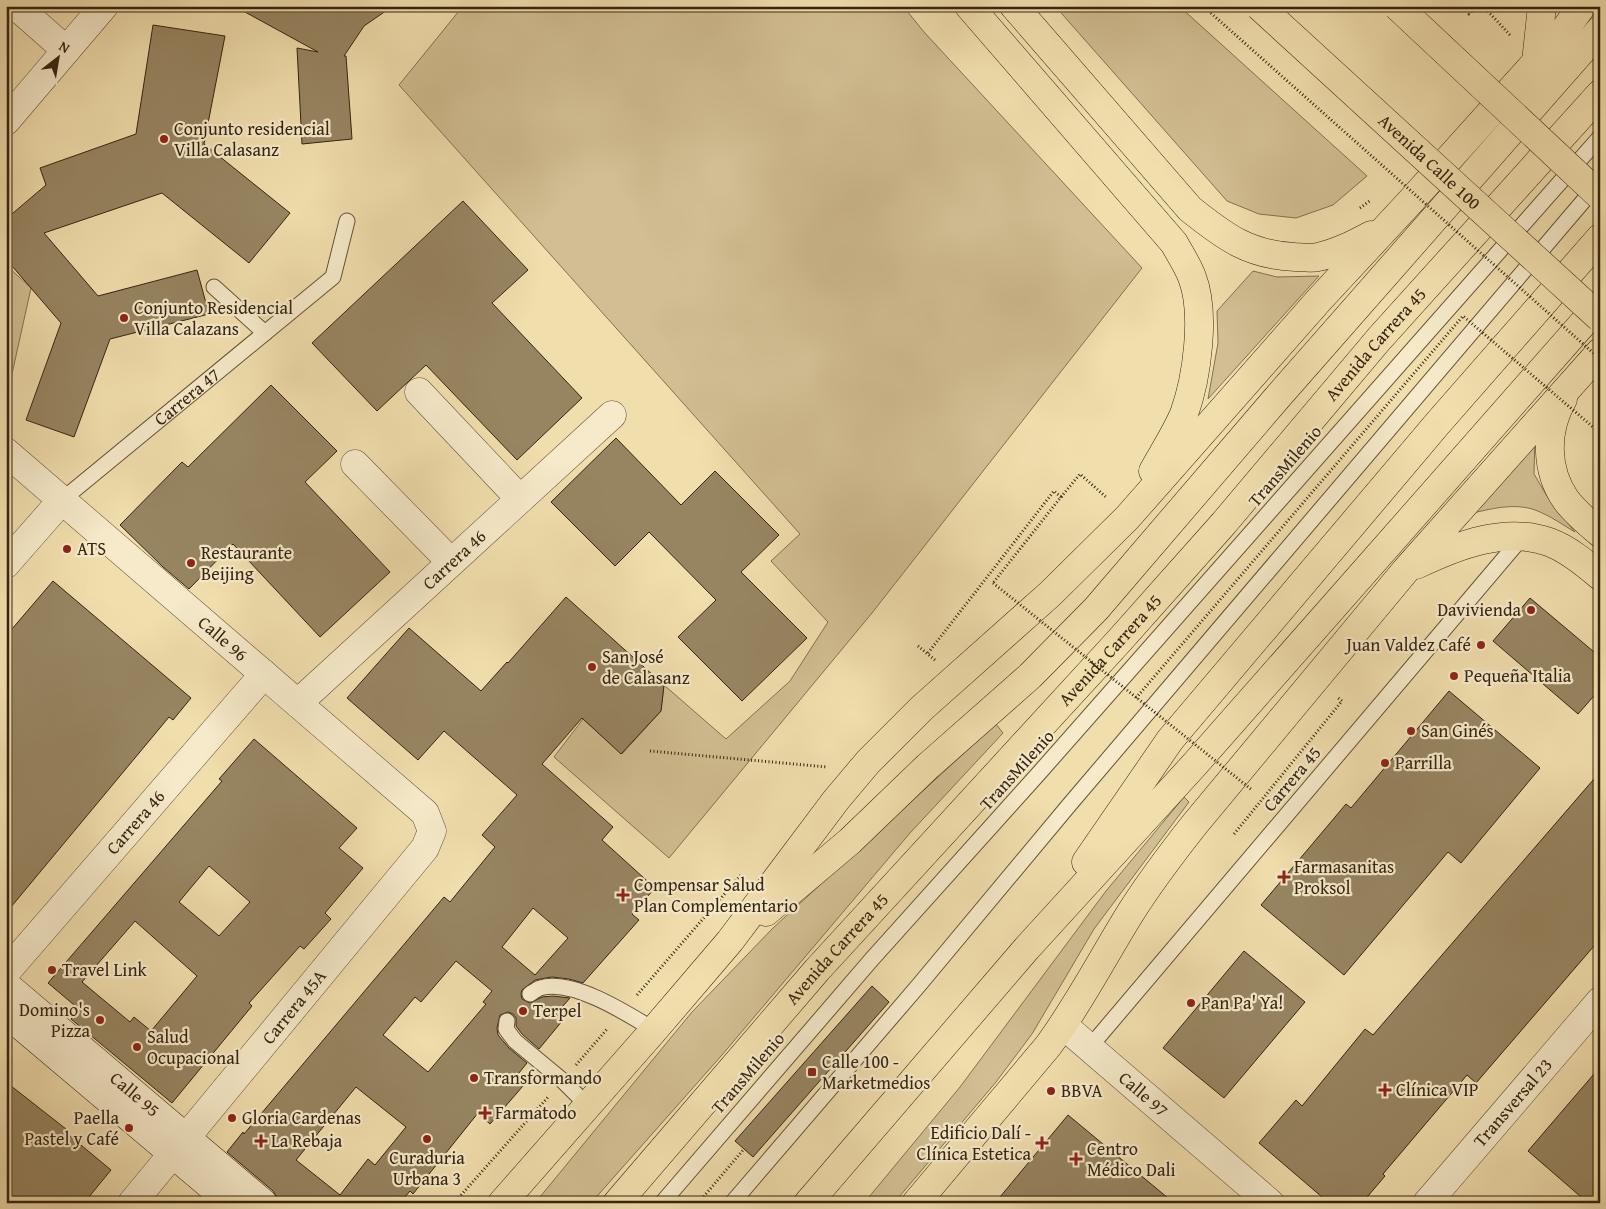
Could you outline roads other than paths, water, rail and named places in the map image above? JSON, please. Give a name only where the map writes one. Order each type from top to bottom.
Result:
[{"type":"main road","points":[[969,6],[1174,243],[1192,278],[1198,306],[1200,341],[1184,414],[1127,518]]},
{"type":"main road","points":[[1014,6],[1190,209],[1219,232],[1247,248],[1274,256],[1316,258],[1343,250],[1388,227]]},
{"type":"main road","name":"Avenida Calle 100","points":[[1259,6],[1600,318]]},
{"type":"main road","points":[[1397,6],[1600,196]]},
{"type":"main road","points":[[1536,62],[1542,6]]},
{"type":"main road","points":[[502,1203],[730,941],[836,800],[868,762],[922,708],[1050,594],[1127,518],[1319,300],[1388,227],[1563,32],[1582,6]]},
{"type":"main road","points":[[730,941],[850,841],[928,766],[1030,676],[1096,609],[1276,399],[1600,30]]},
{"type":"main road","name":"Avenida Carrera 45","points":[[617,1203],[817,970],[1119,641],[1224,523],[1379,339],[1600,94]]},
{"type":"main road","points":[[1027,948],[1170,740],[1438,423],[1600,238]]},
{"type":"main road","points":[[808,1203],[1027,948],[1195,764],[1600,304]]},
{"type":"main road","points":[[916,1203],[1034,1065],[1063,1026],[1132,910],[1163,864],[1194,825],[1406,570],[1600,352]]},
{"type":"main road","points":[[1576,378],[1558,408],[1552,427],[1549,447],[1551,462],[1557,482],[1566,500],[1600,533]]},
{"type":"main road","points":[[1406,570],[1448,549],[1478,541],[1524,535],[1550,542],[1566,550],[1600,576]]},
{"type":"street","points":[[16,6],[66,50]]},
{"type":"street","points":[[6,121],[104,6]]},
{"type":"street","points":[[419,392],[520,499]]},
{"type":"street","name":"Carrera 46","points":[[298,703],[612,415]]},
{"type":"street","name":"Calle 96","points":[[6,452],[425,813],[432,831]]},
{"type":"street","points":[[355,464],[451,562]]},
{"type":"street","name":"Carrera 47","points":[[6,564],[62,500]]},
{"type":"street","name":"Carrera 46","points":[[6,972],[264,674]]},
{"type":"street","name":"Carrera 45A","points":[[132,1203],[425,848],[432,831]]},
{"type":"street","name":"Calle 95","points":[[6,985],[179,1145],[230,1203]]},
{"type":"street","name":"Transversal 23","points":[[1427,1203],[1600,1001]]},
{"type":"street","name":"Calle 95","points":[[6,1013],[179,1145],[264,1203]]},
{"type":"street","name":"Calle 97","points":[[1063,1026],[1270,1203]]},
{"type":"lane","name":"TransMilenio","points":[[662,1203],[872,959],[1040,772],[1600,137]]},
{"type":"lane","points":[[732,1203],[1600,181]]},
{"type":"lane","name":"Carrera 47","points":[[62,500],[333,277],[347,221]]},
{"type":"lane","points":[[214,287],[265,332]]},
{"type":"lane","name":"Carrera 45","points":[[1089,1048],[1524,535]]},
{"type":"lane","points":[[530,994],[541,988],[556,986],[573,988],[623,1011],[654,1030]]},
{"type":"lane","points":[[507,1021],[506,1029],[516,1041],[562,1080],[588,1106]]},
{"type":"place","name":"Conjunto residencial Villa Calasanz","points":[[164,139]]},
{"type":"place","name":"Conjunto Residencial Villa Calazans","points":[[124,318]]},
{"type":"place","name":"ATS","points":[[67,549]]},
{"type":"place","name":"Restaurante Beijing","points":[[191,563]]},
{"type":"place","name":"Davivienda","points":[[1531,610]]},
{"type":"place","name":"Juan Valdez Café","points":[[1481,645]]},
{"type":"place","name":"San José de Calasanz","points":[[592,667]]},
{"type":"place","name":"Pequeña Italia","points":[[1454,676]]},
{"type":"place","name":"San Ginés","points":[[1411,731]]},
{"type":"place","name":"Parrilla","points":[[1385,763]]},
{"type":"place","name":"Farmasanitas Proksol","points":[[1284,877]]},
{"type":"place","name":"Compensar Salud Plan Complementario","points":[[623,895]]},
{"type":"place","name":"Travel Link","points":[[52,970]]},
{"type":"place","name":"Pan Pa' Ya!","points":[[1191,1003]]},
{"type":"place","name":"Terpel","points":[[523,1011]]},
{"type":"place","name":"Domino's Pizza","points":[[100,1020]]},
{"type":"place","name":"Salud Ocupacional","points":[[137,1047]]},
{"type":"place","name":"Calle 100 - Marketmedios","points":[[812,1072]]},
{"type":"place","name":"Transformando","points":[[474,1078]]},
{"type":"place","name":"Clínica VIP","points":[[1385,1090]]},
{"type":"place","name":"BBVA","points":[[1051,1091]]},
{"type":"place","name":"Farmatodo","points":[[485,1113]]},
{"type":"place","name":"Gloria Cardenas","points":[[232,1118]]},
{"type":"place","name":"Paella Pastel y Café","points":[[129,1128]]},
{"type":"place","name":"Curaduria Urbana 3","points":[[427,1139]]},
{"type":"place","name":"La Rebaja","points":[[261,1141]]},
{"type":"place","name":"Edificio Dalí - Clínica Estetica","points":[[1042,1143]]},
{"type":"place","name":"Centro Médico Dali","points":[[1076,1159]]}]
